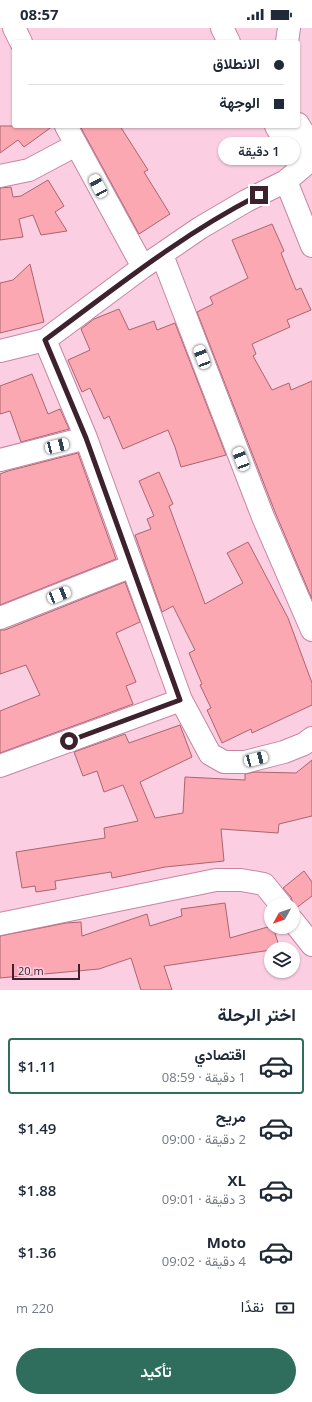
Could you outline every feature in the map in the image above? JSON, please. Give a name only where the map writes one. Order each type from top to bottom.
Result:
[{"type":"street","points":[[14,28],[20,40]]},
{"type":"street","points":[[222,28],[228,40]]},
{"type":"street","points":[[287,40],[289,28]]},
{"type":"street","points":[[300,127],[312,147]]},
{"type":"street","points":[[67,128],[143,267]]},
{"type":"street","points":[[277,128],[300,170],[312,246]]},
{"type":"street","points":[[0,176],[29,170],[76,145]]},
{"type":"street","points":[[0,351],[45,340],[143,267],[200,228],[300,170]]},
{"type":"street","points":[[162,255],[263,517],[312,630]]},
{"type":"street","points":[[45,340],[86,438],[180,700],[210,754],[224,762],[245,762],[284,752],[304,744],[312,738]]},
{"type":"street","points":[[0,460],[86,438]]},
{"type":"street","points":[[0,618],[132,566]]},
{"type":"street","points":[[0,766],[180,700]]},
{"type":"street","points":[[0,924],[216,880],[240,880],[264,884],[275,898]]},
{"type":"street","points":[[300,929],[312,944]]},
{"type":"building","points":[[0,126],[12,126],[12,128],[50,128],[24,147],[18,140],[0,153]]},
{"type":"building","points":[[81,128],[121,128],[148,170],[144,172],[170,214],[139,234]]},
{"type":"building","points":[[48,180],[64,206],[55,212],[67,231],[41,235],[33,215],[19,219],[23,237],[0,240],[0,188],[11,187],[13,197],[21,196]]},
{"type":"building","points":[[272,224],[284,251],[281,253],[296,290],[301,288],[311,310],[287,320],[290,327],[252,344],[256,354],[253,356],[272,390],[289,383],[291,390],[312,381],[312,599],[275,512],[197,312],[213,304],[210,297],[248,278],[232,240]]},
{"type":"building","points":[[30,264],[44,322],[0,333],[0,283],[13,280]]},
{"type":"building","points":[[119,309],[129,330],[154,321],[157,330],[175,323],[226,455],[181,467],[168,430],[123,449],[109,416],[104,419],[90,388],[82,392],[68,360],[90,350],[81,329],[94,319]]},
{"type":"building","points":[[32,374],[48,414],[60,409],[69,429],[21,442],[10,411],[0,414],[0,386]]},
{"type":"building","points":[[78,453],[116,559],[0,605],[0,474]]},
{"type":"building","points":[[159,472],[173,504],[169,506],[205,604],[243,583],[227,553],[248,542],[288,618],[312,683],[312,705],[252,733],[251,729],[222,743],[207,710],[211,708],[200,685],[202,684],[189,653],[195,650],[173,606],[162,612],[135,535],[151,529],[147,519],[154,516],[139,481]]},
{"type":"building","points":[[125,582],[140,622],[116,633],[136,682],[126,686],[133,704],[0,753],[0,711],[40,695],[26,665],[0,674],[0,630],[5,630]]},
{"type":"building","points":[[180,725],[192,757],[140,782],[155,818],[183,813],[185,777],[245,780],[245,774],[255,772],[296,773],[312,760],[312,816],[279,824],[278,833],[221,829],[224,861],[165,867],[112,878],[111,872],[55,881],[56,889],[36,892],[35,886],[22,888],[16,852],[105,838],[104,828],[138,821],[123,785],[104,792],[97,771],[83,776],[74,752],[125,734],[129,743]]},
{"type":"building","points":[[304,871],[312,882],[312,896],[300,905],[300,898],[291,898],[283,888]]},
{"type":"building","points":[[225,903],[230,938],[264,928],[264,934],[275,934],[278,942],[264,942],[264,951],[164,966],[172,990],[141,990],[131,958],[99,969],[0,978],[0,936],[66,923],[81,922],[82,936],[147,914],[150,926],[182,916],[181,909]]},
{"type":"route","points":[[69,741],[180,700],[86,438],[45,340],[143,267],[200,228],[259,195]]}]
